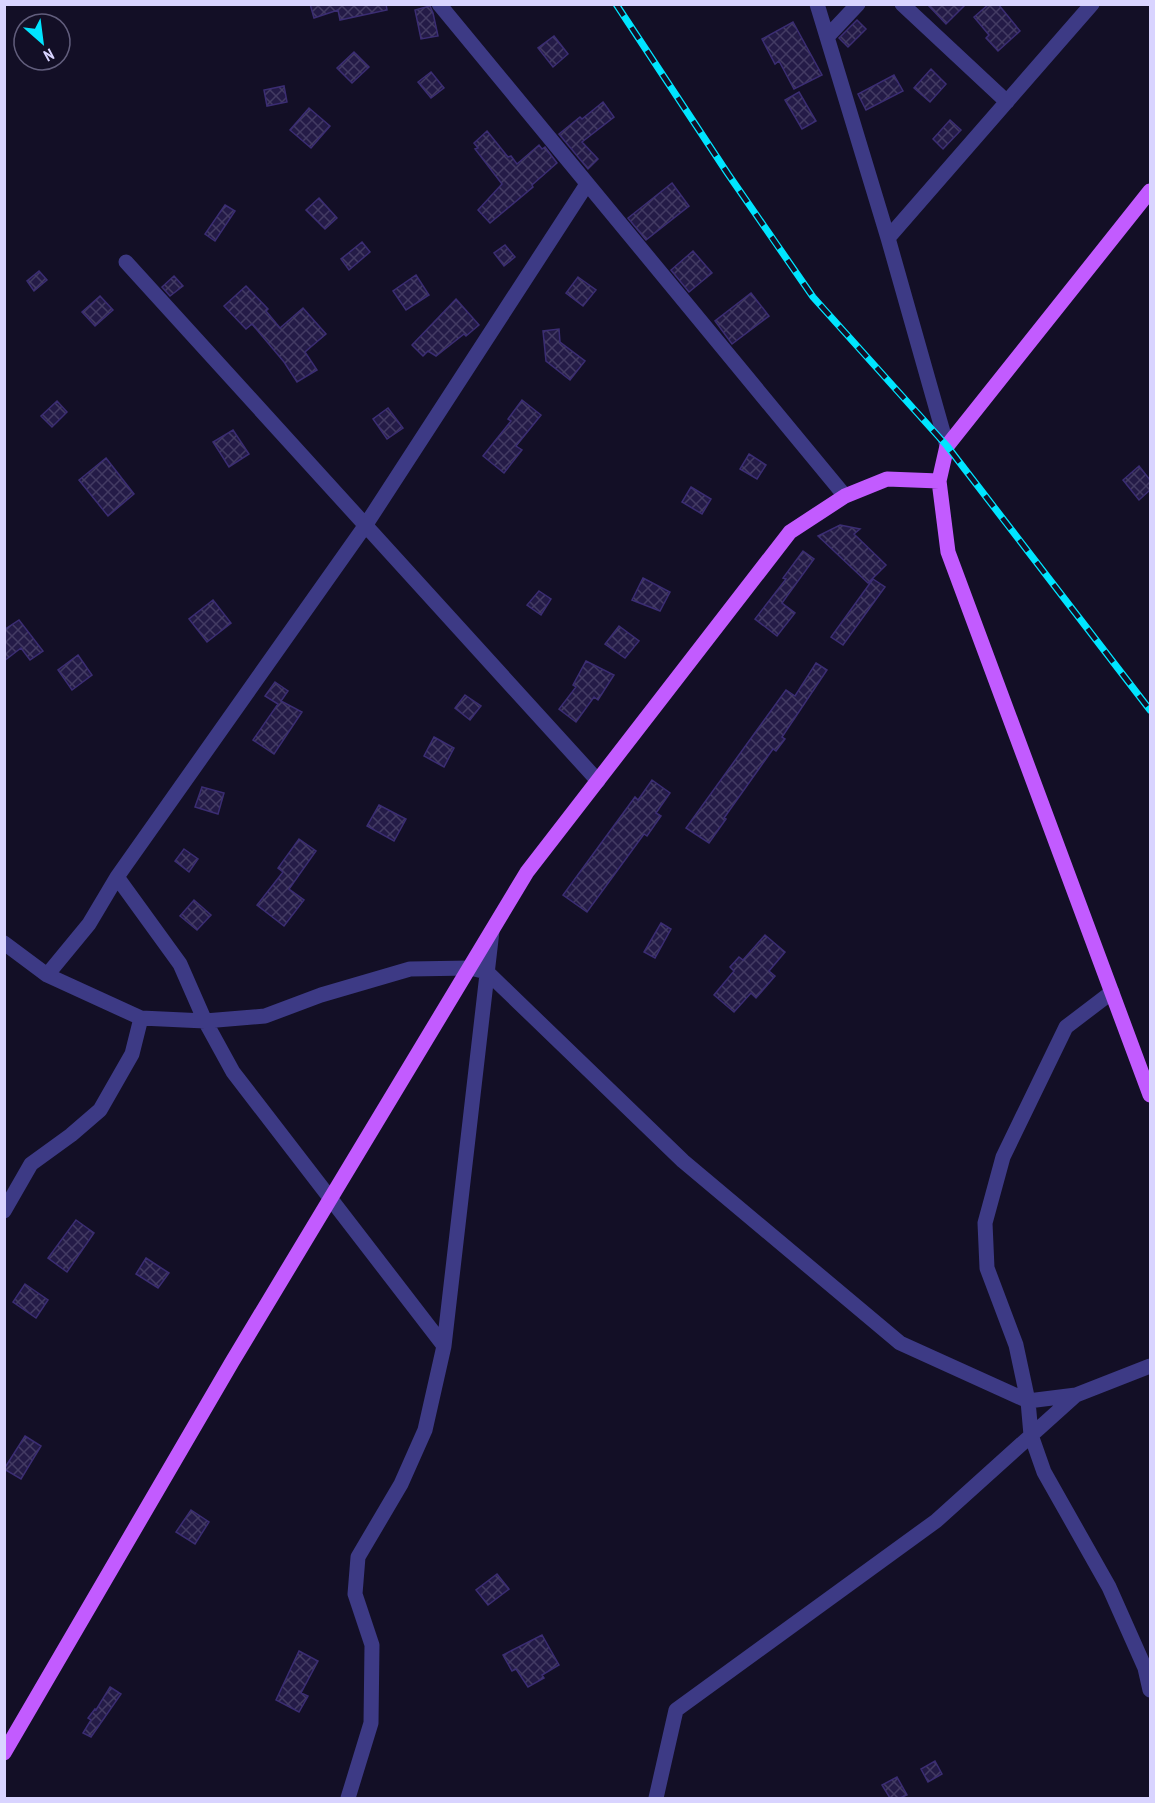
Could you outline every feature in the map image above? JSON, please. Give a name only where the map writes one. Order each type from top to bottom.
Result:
[{"type":"main road","points":[[1150,191],[947,446],[939,481],[948,552],[1150,1095]]},
{"type":"main road","points":[[4,1753],[231,1362],[527,872],[790,531],[845,496],[887,479],[939,481]]},
{"type":"street","points":[[439,4],[845,496]]},
{"type":"street","points":[[817,4],[888,238],[947,446]]},
{"type":"street","points":[[826,37],[858,4]]},
{"type":"street","points":[[902,4],[1006,102]]},
{"type":"street","points":[[888,238],[1086,7]]},
{"type":"street","points":[[47,975],[89,924],[117,877],[365,526],[587,184]]},
{"type":"street","points":[[126,262],[598,781]]},
{"type":"street","points":[[117,877],[180,964],[205,1021],[233,1072],[444,1346]]},
{"type":"street","points":[[348,1798],[371,1723],[372,1646],[356,1594],[358,1557],[400,1484],[425,1430],[444,1346],[492,931]]},
{"type":"street","points":[[4,943],[47,975],[141,1018],[205,1021],[265,1016],[321,995],[410,969],[470,968],[487,972],[683,1161],[900,1343],[1028,1401],[1076,1395],[1150,1366]]},
{"type":"street","points":[[1112,992],[1066,1027],[1003,1157],[985,1223],[987,1268],[1016,1345],[1028,1401],[1031,1435],[1044,1472],[1109,1587],[1144,1668],[1150,1689]]},
{"type":"street","points":[[4,1211],[31,1164],[71,1135],[100,1110],[132,1054],[141,1018]]},
{"type":"street","points":[[656,1798],[676,1710],[936,1521],[1076,1395]]},
{"type":"building","points":[[310,4],[386,4],[387,10],[340,20],[338,10],[314,18]]},
{"type":"building","points":[[927,4],[966,4],[946,24]]},
{"type":"building","points":[[989,4],[998,4],[1020,31],[998,51],[986,38],[989,35],[974,17]]},
{"type":"building","points":[[430,6],[438,36],[421,39],[415,10]]},
{"type":"building","points":[[857,20],[866,29],[848,47],[839,38]]},
{"type":"building","points":[[793,22],[822,75],[794,89],[779,61],[775,64],[762,39]]},
{"type":"building","points":[[554,36],[568,54],[553,67],[538,48]]},
{"type":"building","points":[[354,52],[369,67],[352,83],[337,68]]},
{"type":"building","points":[[931,69],[946,84],[930,102],[914,88]]},
{"type":"building","points":[[431,72],[444,88],[431,98],[418,82]]},
{"type":"building","points":[[894,75],[903,91],[866,110],[858,94]]},
{"type":"building","points":[[284,86],[287,102],[267,106],[264,90]]},
{"type":"building","points":[[799,92],[816,121],[802,129],[785,100]]},
{"type":"building","points":[[603,102],[614,117],[582,142],[598,159],[588,169],[559,134]]},
{"type":"building","points":[[309,108],[330,126],[311,148],[290,130]]},
{"type":"building","points":[[950,120],[961,130],[943,149],[933,139]]},
{"type":"building","points":[[487,131],[508,157],[511,156],[517,164],[539,145],[542,149],[545,147],[557,163],[532,185],[533,187],[490,223],[478,210],[502,184],[475,149],[478,148],[474,143]]},
{"type":"building","points":[[672,183],[689,206],[646,240],[628,218]]},
{"type":"building","points":[[319,198],[337,218],[325,229],[306,210]]},
{"type":"building","points":[[225,205],[235,211],[215,241],[205,234]]},
{"type":"building","points":[[362,242],[370,252],[349,270],[341,259]]},
{"type":"building","points":[[505,245],[515,257],[504,266],[494,253]]},
{"type":"building","points":[[693,251],[712,273],[689,292],[671,270]]},
{"type":"building","points":[[39,271],[47,280],[34,291],[27,281]]},
{"type":"building","points":[[416,275],[429,295],[406,310],[393,291]]},
{"type":"building","points":[[174,276],[183,286],[170,296],[162,287]]},
{"type":"building","points":[[578,277],[596,290],[583,306],[566,293]]},
{"type":"building","points":[[246,286],[268,309],[266,311],[280,328],[303,308],[326,334],[305,352],[317,370],[297,382],[284,362],[252,324],[246,329],[224,306]]},
{"type":"building","points":[[751,293],[769,316],[732,344],[715,321]]},
{"type":"building","points":[[100,296],[113,310],[95,326],[82,312]]},
{"type":"building","points":[[456,299],[479,325],[436,356],[428,351],[423,356],[412,345]]},
{"type":"building","points":[[559,329],[560,342],[585,361],[570,380],[546,361],[543,331]]},
{"type":"building","points":[[522,400],[541,415],[516,446],[522,450],[504,473],[483,456],[511,421],[508,419]]},
{"type":"building","points":[[57,401],[67,412],[52,427],[41,416]]},
{"type":"building","points":[[388,408],[403,428],[387,439],[373,419]]},
{"type":"building","points":[[233,430],[249,454],[229,467],[213,442]]},
{"type":"building","points":[[749,454],[766,465],[757,479],[740,469]]},
{"type":"building","points":[[106,458],[134,494],[108,516],[79,480]]},
{"type":"building","points":[[1139,466],[1150,480],[1150,490],[1139,500],[1123,480]]},
{"type":"building","points":[[691,487],[711,499],[702,514],[682,502]]},
{"type":"building","points":[[840,525],[860,529],[854,534],[886,565],[868,583],[818,536]]},
{"type":"building","points":[[803,551],[814,559],[782,603],[795,613],[777,636],[755,619],[786,579],[783,578]]},
{"type":"building","points":[[643,578],[670,592],[660,611],[632,600]]},
{"type":"building","points":[[873,579],[885,587],[843,645],[831,637]]},
{"type":"building","points":[[539,591],[551,599],[541,615],[527,605]]},
{"type":"building","points":[[213,600],[231,623],[207,642],[189,619]]},
{"type":"building","points":[[19,620],[43,651],[30,660],[21,648],[4,661],[4,630]]},
{"type":"building","points":[[619,626],[639,641],[625,658],[605,644]]},
{"type":"building","points":[[78,655],[92,675],[72,690],[58,670]]},
{"type":"building","points":[[586,661],[614,675],[598,700],[594,697],[576,722],[559,709],[576,687],[573,685]]},
{"type":"building","points":[[816,663],[827,670],[782,737],[785,739],[776,751],[773,749],[709,843],[686,828],[786,690],[795,696]]},
{"type":"building","points":[[275,682],[288,691],[281,701],[302,712],[274,754],[253,740],[278,704],[265,696]]},
{"type":"building","points":[[465,695],[481,706],[470,720],[455,708]]},
{"type":"building","points":[[434,737],[454,748],[444,767],[424,756]]},
{"type":"building","points":[[652,780],[670,793],[656,813],[661,816],[647,836],[644,834],[587,912],[563,895],[635,797],[638,800]]},
{"type":"building","points":[[202,787],[224,793],[218,814],[195,807]]},
{"type":"building","points":[[379,805],[406,819],[394,841],[367,826]]},
{"type":"building","points":[[299,839],[316,851],[289,889],[304,900],[284,926],[257,905],[283,872],[278,868]]},
{"type":"building","points":[[184,849],[198,859],[189,872],[175,861]]},
{"type":"building","points":[[194,900],[211,915],[197,930],[180,916]]},
{"type":"building","points":[[661,923],[671,929],[655,958],[644,952]]},
{"type":"building","points":[[765,935],[785,952],[769,971],[775,976],[756,998],[751,993],[734,1012],[714,995],[734,971],[730,967],[739,957],[743,960]]},
{"type":"building","points":[[76,1220],[94,1233],[67,1272],[48,1258]]},
{"type":"building","points":[[146,1258],[169,1273],[158,1288],[136,1274]]},
{"type":"building","points":[[25,1284],[48,1300],[36,1318],[13,1302]]},
{"type":"building","points":[[25,1436],[41,1446],[21,1479],[4,1469]]},
{"type":"building","points":[[191,1510],[209,1522],[195,1544],[176,1532]]},
{"type":"building","points":[[497,1574],[509,1589],[488,1605],[476,1590]]},
{"type":"building","points":[[542,1635],[559,1665],[542,1675],[544,1678],[528,1687],[516,1669],[512,1671],[503,1655]]},
{"type":"building","points":[[299,1651],[318,1661],[301,1693],[308,1696],[299,1712],[276,1700]]},
{"type":"building","points":[[110,1687],[121,1694],[91,1737],[83,1733],[91,1720],[88,1718],[96,1710]]},
{"type":"building","points":[[935,1761],[942,1774],[928,1782],[921,1769]]},
{"type":"building","points":[[897,1777],[907,1795],[890,1798],[882,1785]]},
{"type":"railway","points":[[616,4],[728,174],[813,297],[947,446],[1150,710]]}]
